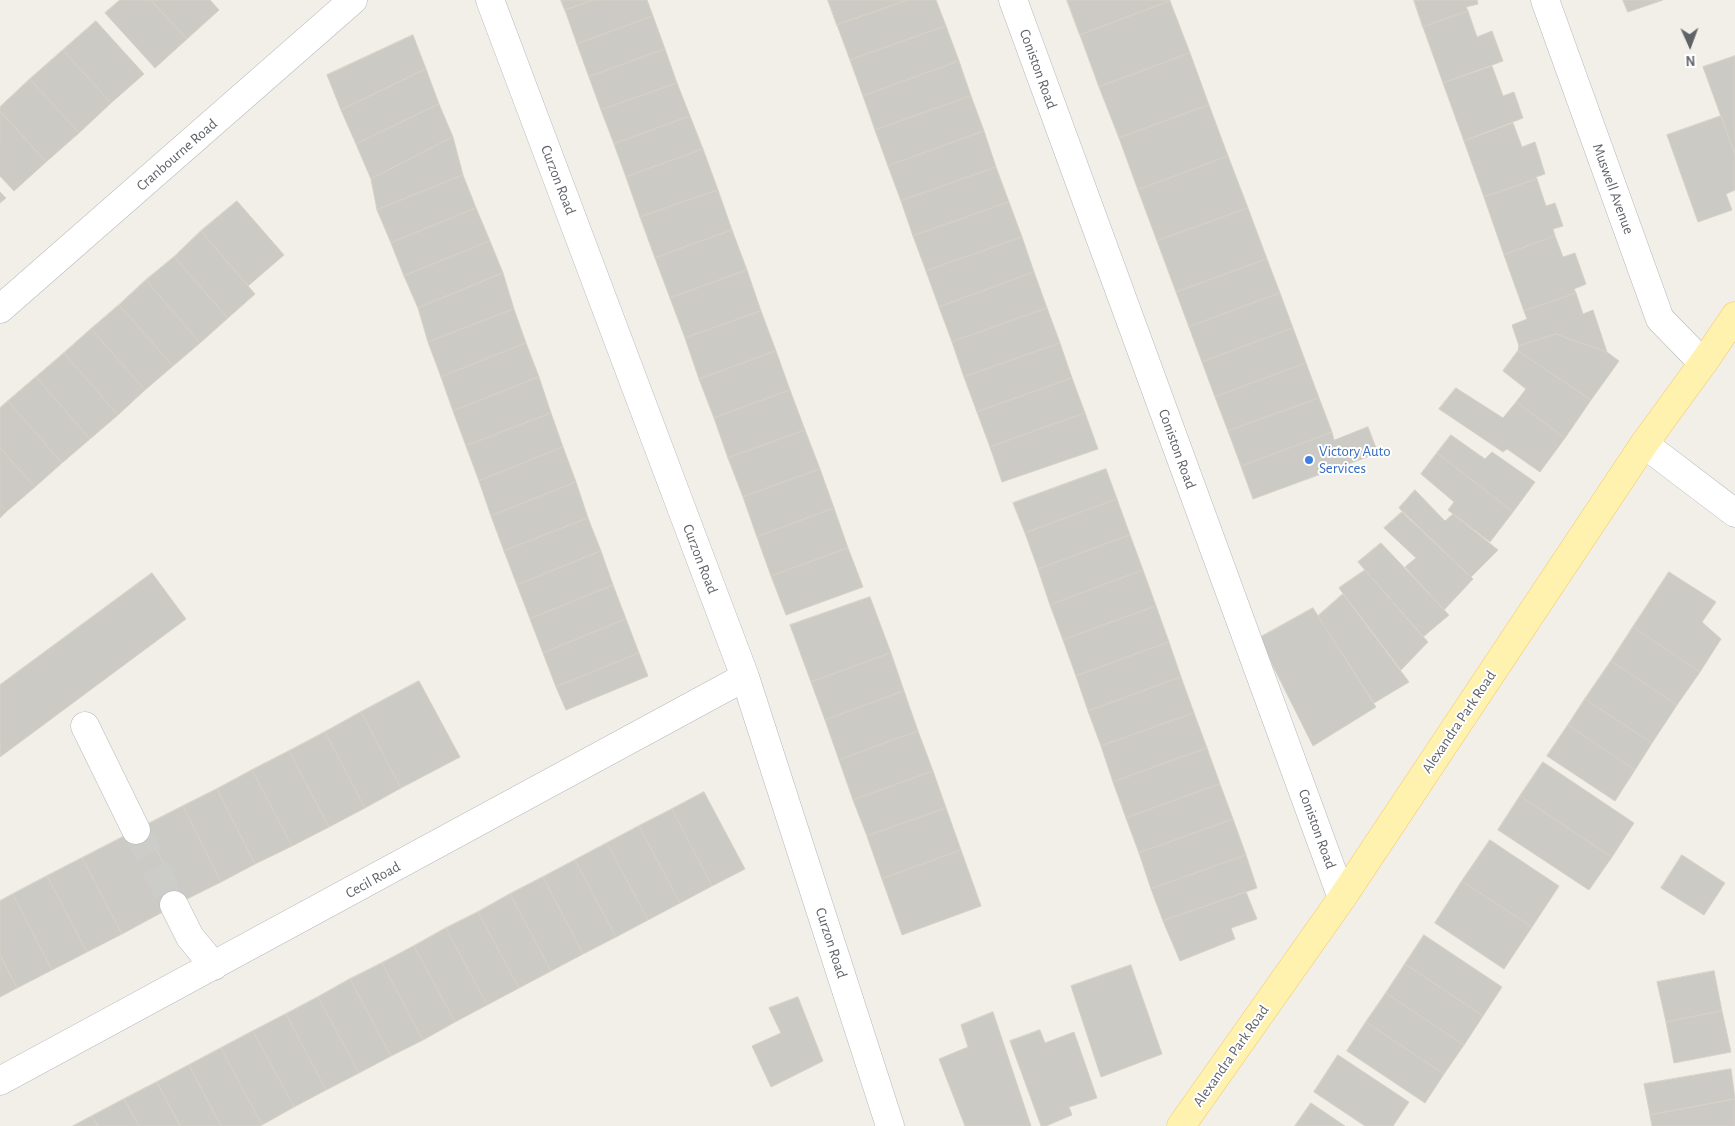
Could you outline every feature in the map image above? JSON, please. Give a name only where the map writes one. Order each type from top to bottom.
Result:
[{"type":"main road","name":"Alexandra Park Road","points":[[1183,1126],[1342,898],[1644,444],[1735,316]]},
{"type":"street","name":"Cranbourne Road","points":[[0,310],[353,0]]},
{"type":"street","name":"Curzon Road","points":[[490,0],[745,677],[890,1126]]},
{"type":"street","name":"Coniston Road","points":[[1012,0],[1342,898]]},
{"type":"street","name":"Muswell Avenue","points":[[1546,0],[1660,319],[1703,363]]},
{"type":"street","points":[[1644,444],[1735,513]]},
{"type":"street","name":"Cecil Road","points":[[0,1081],[745,677]]},
{"type":"street","points":[[84,726],[136,830]]},
{"type":"street","points":[[174,905],[190,937],[214,966]]},
{"type":"building","points":[[120,0],[151,0],[187,39],[155,68],[105,13]]},
{"type":"building","points":[[151,0],[210,0],[219,10],[187,39]]},
{"type":"building","points":[[561,0],[594,0],[565,10]]},
{"type":"building","points":[[594,0],[647,0],[653,16],[577,44],[565,10]]},
{"type":"building","points":[[828,0],[908,0],[837,25]]},
{"type":"building","points":[[908,0],[936,0],[946,26],[850,60],[837,25]]},
{"type":"building","points":[[1067,0],[1170,0],[1170,1],[1080,35]]},
{"type":"building","points":[[1414,0],[1477,0],[1478,4],[1466,7],[1468,11],[1423,27]]},
{"type":"building","points":[[1623,0],[1663,0],[1628,12]]},
{"type":"building","points":[[1170,1],[1190,53],[1099,87],[1080,35]]},
{"type":"building","points":[[1468,11],[1477,37],[1492,31],[1503,61],[1443,83],[1423,27]]},
{"type":"building","points":[[653,16],[665,49],[589,77],[577,44]]},
{"type":"building","points":[[96,21],[144,74],[111,103],[63,50]]},
{"type":"building","points":[[946,26],[959,61],[863,96],[850,60]]},
{"type":"building","points":[[413,35],[426,69],[341,110],[327,75]]},
{"type":"building","points":[[665,49],[677,83],[601,110],[589,77]]},
{"type":"building","points":[[63,50],[111,103],[79,133],[30,79]]},
{"type":"building","points":[[1190,53],[1209,105],[1119,138],[1099,87]]},
{"type":"building","points":[[1735,56],[1735,155],[1703,67]]},
{"type":"building","points":[[959,61],[971,96],[875,130],[863,96]]},
{"type":"building","points":[[1492,66],[1503,96],[1514,92],[1523,118],[1464,141],[1443,83]]},
{"type":"building","points":[[426,69],[439,104],[356,144],[341,110]]},
{"type":"building","points":[[30,79],[79,133],[46,162],[0,111],[0,107]]},
{"type":"building","points":[[677,83],[690,116],[614,144],[601,110]]},
{"type":"building","points":[[971,96],[984,131],[888,166],[875,130]]},
{"type":"building","points":[[439,104],[453,137],[371,179],[356,144]]},
{"type":"building","points":[[1209,105],[1228,156],[1138,190],[1119,138]]},
{"type":"building","points":[[0,111],[46,162],[14,191],[0,176]]},
{"type":"building","points":[[690,116],[703,149],[626,177],[614,144]]},
{"type":"building","points":[[1721,116],[1735,155],[1735,190],[1726,194],[1732,210],[1698,222],[1667,135]]},
{"type":"building","points":[[1513,123],[1522,147],[1535,142],[1545,174],[1536,177],[1537,179],[1484,197],[1464,141]]},
{"type":"building","points":[[984,131],[996,167],[901,201],[888,166]]},
{"type":"building","points":[[453,137],[463,175],[377,210],[371,179]]},
{"type":"building","points":[[703,149],[718,190],[640,217],[626,177]]},
{"type":"building","points":[[1228,156],[1248,208],[1157,241],[1138,190]]},
{"type":"building","points":[[996,167],[1009,202],[913,236],[901,201]]},
{"type":"building","points":[[463,175],[476,208],[391,243],[377,210]]},
{"type":"building","points":[[1537,179],[1546,206],[1555,203],[1563,226],[1553,229],[1555,236],[1504,255],[1484,197]]},
{"type":"building","points":[[718,190],[732,230],[655,258],[640,217]]},
{"type":"building","points":[[0,192],[6,198],[0,203]]},
{"type":"building","points":[[237,201],[284,255],[248,286],[201,231]]},
{"type":"building","points":[[1009,202],[1022,237],[926,271],[913,236]]},
{"type":"building","points":[[476,208],[490,241],[404,276],[391,243]]},
{"type":"building","points":[[1248,208],[1267,259],[1176,292],[1157,241]]},
{"type":"building","points":[[732,230],[747,270],[670,298],[655,258]]},
{"type":"building","points":[[201,231],[255,294],[228,318],[174,257]]},
{"type":"building","points":[[1555,236],[1563,257],[1575,253],[1586,284],[1574,289],[1576,293],[1524,311],[1504,255]]},
{"type":"building","points":[[1022,237],[1034,272],[939,307],[926,271]]},
{"type":"building","points":[[490,241],[503,273],[418,308],[404,276]]},
{"type":"building","points":[[174,257],[228,318],[200,343],[146,280]]},
{"type":"building","points":[[1267,259],[1280,293],[1189,327],[1176,292]]},
{"type":"building","points":[[747,270],[761,311],[685,338],[670,298]]},
{"type":"building","points":[[1034,272],[1047,308],[952,342],[939,307]]},
{"type":"building","points":[[503,273],[514,309],[428,342],[418,308]]},
{"type":"building","points":[[146,280],[200,343],[173,366],[119,305]]},
{"type":"building","points":[[1280,293],[1293,328],[1202,362],[1189,327]]},
{"type":"building","points":[[1576,293],[1583,314],[1593,310],[1607,352],[1556,334],[1519,346],[1512,325],[1527,319],[1524,311]]},
{"type":"building","points":[[119,305],[173,366],[145,390],[91,329]]},
{"type":"building","points":[[1047,308],[1060,343],[964,377],[952,342]]},
{"type":"building","points":[[514,309],[526,343],[441,377],[428,342]]},
{"type":"building","points":[[761,311],[776,351],[699,379],[685,338]]},
{"type":"building","points":[[1293,328],[1306,363],[1215,397],[1202,362]]},
{"type":"building","points":[[91,329],[145,390],[118,415],[64,353]]},
{"type":"building","points":[[1556,334],[1607,352],[1619,361],[1591,400],[1518,351],[1519,346]]},
{"type":"building","points":[[526,343],[539,377],[453,411],[441,377]]},
{"type":"building","points":[[1060,343],[1072,378],[977,412],[964,377]]},
{"type":"building","points":[[776,351],[790,390],[714,418],[699,379]]},
{"type":"building","points":[[1518,351],[1591,400],[1565,438],[1516,402],[1526,389],[1503,371]]},
{"type":"building","points":[[64,353],[118,415],[90,439],[36,377]]},
{"type":"building","points":[[1306,363],[1319,398],[1228,431],[1215,397]]},
{"type":"building","points":[[36,377],[90,439],[62,463],[8,401]]},
{"type":"building","points":[[539,377],[551,413],[466,446],[453,411]]},
{"type":"building","points":[[1072,378],[1085,413],[990,447],[977,412]]},
{"type":"building","points":[[1456,388],[1503,418],[1516,402],[1565,438],[1540,472],[1507,449],[1503,452],[1439,409]]},
{"type":"building","points":[[790,390],[805,430],[728,458],[714,418]]},
{"type":"building","points":[[1319,398],[1332,432],[1241,466],[1228,431]]},
{"type":"building","points":[[8,401],[62,463],[35,487],[0,448],[0,408]]},
{"type":"building","points":[[551,413],[563,447],[479,481],[466,446]]},
{"type":"building","points":[[1085,413],[1098,449],[1002,482],[990,447]]},
{"type":"building","name":"Victory Auto Services","points":[[1368,427],[1378,453],[1253,499],[1241,466],[1332,432],[1334,440]]},
{"type":"building","points":[[805,430],[820,469],[743,497],[728,458]]},
{"type":"building","points":[[1451,435],[1485,459],[1492,452],[1535,482],[1513,512],[1437,453]]},
{"type":"building","points":[[563,447],[576,482],[491,516],[479,481]]},
{"type":"building","points":[[0,448],[35,487],[7,511],[0,503]]},
{"type":"building","points":[[1437,453],[1513,512],[1490,542],[1448,510],[1454,502],[1421,474]]},
{"type":"building","points":[[820,469],[834,508],[757,537],[743,497]]},
{"type":"building","points":[[1106,469],[1117,499],[1025,533],[1013,503]]},
{"type":"building","points":[[576,482],[588,518],[504,551],[491,516]]},
{"type":"building","points":[[1415,490],[1445,521],[1453,514],[1498,550],[1471,577],[1399,508]]},
{"type":"building","points":[[1117,499],[1130,535],[1038,569],[1025,533]]},
{"type":"building","points":[[0,503],[7,511],[0,518]]},
{"type":"building","points":[[834,508],[848,548],[771,576],[757,537]]},
{"type":"building","points":[[1402,512],[1473,579],[1444,610],[1405,567],[1416,558],[1384,528]]},
{"type":"building","points":[[588,518],[601,551],[517,585],[504,551]]},
{"type":"building","points":[[1130,535],[1143,570],[1050,605],[1038,569]]},
{"type":"building","points":[[1381,543],[1449,615],[1423,637],[1358,562]]},
{"type":"building","points":[[848,548],[863,587],[786,615],[771,576]]},
{"type":"building","points":[[601,551],[613,585],[530,619],[517,585]]},
{"type":"building","points":[[1143,570],[1156,606],[1063,640],[1050,605]]},
{"type":"building","points":[[1365,570],[1428,642],[1401,670],[1339,588]]},
{"type":"building","points":[[1669,572],[1716,602],[1702,622],[1721,639],[1700,672],[1633,627]]},
{"type":"building","points":[[152,573],[186,619],[0,757],[0,685]]},
{"type":"building","points":[[613,585],[626,619],[543,653],[530,619]]},
{"type":"building","points":[[1343,594],[1409,682],[1374,703],[1318,616]]},
{"type":"building","points":[[870,597],[891,653],[811,682],[790,625]]},
{"type":"building","points":[[1156,606],[1169,642],[1076,676],[1063,640]]},
{"type":"building","points":[[1313,608],[1376,707],[1313,746],[1259,638]]},
{"type":"building","points":[[626,619],[639,653],[556,687],[543,653]]},
{"type":"building","points":[[1633,627],[1700,672],[1677,705],[1611,661]]},
{"type":"building","points":[[1169,642],[1181,677],[1088,711],[1076,676]]},
{"type":"building","points":[[639,653],[648,676],[566,710],[556,687]]},
{"type":"building","points":[[891,653],[904,691],[825,720],[811,682]]},
{"type":"building","points":[[1611,661],[1677,705],[1652,743],[1585,699]]},
{"type":"building","points":[[1181,677],[1194,713],[1101,746],[1088,711]]},
{"type":"building","points":[[419,681],[460,757],[401,788],[361,712]]},
{"type":"building","points":[[904,691],[918,731],[839,760],[825,720]]},
{"type":"building","points":[[1585,699],[1652,743],[1635,770],[1568,725]]},
{"type":"building","points":[[361,712],[401,788],[365,808],[325,732]]},
{"type":"building","points":[[1194,713],[1207,748],[1113,782],[1101,746]]},
{"type":"building","points":[[1568,725],[1635,770],[1615,801],[1547,756]]},
{"type":"building","points":[[918,731],[933,771],[853,800],[839,760]]},
{"type":"building","points":[[325,732],[365,808],[329,827],[289,751]]},
{"type":"building","points":[[1207,748],[1220,784],[1126,818],[1113,782]]},
{"type":"building","points":[[289,751],[329,827],[292,846],[252,770]]},
{"type":"building","points":[[1543,762],[1634,823],[1612,857],[1520,796]]},
{"type":"building","points":[[252,770],[292,846],[255,864],[217,789]]},
{"type":"building","points":[[933,771],[946,808],[867,836],[853,800]]},
{"type":"building","points":[[1220,784],[1233,819],[1139,853],[1126,818]]},
{"type":"building","points":[[217,789],[255,864],[221,882],[183,806]]},
{"type":"building","points":[[704,792],[745,869],[712,886],[672,809]]},
{"type":"building","points":[[1520,796],[1612,857],[1589,890],[1498,830]]},
{"type":"building","points":[[183,806],[221,882],[183,901],[144,826]]},
{"type":"building","points":[[946,808],[961,850],[882,879],[867,836]]},
{"type":"building","points":[[672,809],[712,886],[680,903],[639,826]]},
{"type":"building","points":[[1233,819],[1246,855],[1151,889],[1139,853]]},
{"type":"building","points":[[144,826],[183,901],[122,934],[82,858]]},
{"type":"building","points":[[639,826],[680,903],[648,920],[607,843]]},
{"type":"building","points":[[1490,840],[1559,886],[1532,927],[1462,881]]},
{"type":"building","points":[[607,843],[648,920],[616,937],[575,860]]},
{"type":"building","points":[[961,850],[981,906],[902,935],[882,879]]},
{"type":"building","points":[[1246,855],[1257,888],[1163,921],[1151,889]]},
{"type":"building","points":[[1682,855],[1725,883],[1704,915],[1661,888]]},
{"type":"building","points":[[82,858],[122,934],[87,952],[47,876]]},
{"type":"building","points":[[575,860],[616,937],[583,954],[543,877]]},
{"type":"building","points":[[47,876],[87,952],[52,970],[13,894]]},
{"type":"building","points":[[543,877],[583,954],[551,971],[510,894]]},
{"type":"building","points":[[1462,881],[1532,927],[1504,969],[1435,923]]},
{"type":"building","points":[[1246,892],[1257,919],[1231,928],[1235,939],[1180,961],[1163,921]]},
{"type":"building","points":[[13,894],[52,970],[17,988],[0,955],[0,901]]},
{"type":"building","points":[[510,894],[551,971],[519,988],[478,912]]},
{"type":"building","points":[[478,912],[519,988],[487,1005],[446,928]]},
{"type":"building","points":[[446,928],[487,1005],[455,1022],[414,946]]},
{"type":"building","points":[[1424,935],[1502,987],[1483,1016],[1405,964]]},
{"type":"building","points":[[414,946],[455,1022],[423,1040],[382,963]]},
{"type":"building","points":[[0,955],[17,988],[0,997]]},
{"type":"building","points":[[382,963],[423,1040],[391,1056],[350,979]]},
{"type":"building","points":[[1405,964],[1483,1016],[1464,1045],[1386,993]]},
{"type":"building","points":[[1131,965],[1162,1054],[1101,1077],[1071,986]]},
{"type":"building","points":[[1714,971],[1722,1011],[1666,1022],[1657,982]]},
{"type":"building","points":[[350,979],[391,1056],[359,1073],[318,997]]},
{"type":"building","points":[[1386,993],[1464,1045],[1444,1074],[1366,1022]]},
{"type":"building","points":[[318,997],[359,1073],[326,1090],[286,1014]]},
{"type":"building","points":[[798,997],[823,1061],[771,1087],[752,1046],[781,1033],[769,1008]]},
{"type":"building","points":[[1722,1011],[1731,1052],[1674,1063],[1666,1022]]},
{"type":"building","points":[[993,1012],[1031,1126],[965,1126],[939,1059],[968,1047],[961,1025]]},
{"type":"building","points":[[286,1014],[326,1090],[294,1107],[253,1031]]},
{"type":"building","points":[[1366,1022],[1444,1074],[1425,1103],[1347,1051]]},
{"type":"building","points":[[1040,1030],[1045,1043],[1074,1032],[1097,1098],[1069,1107],[1072,1115],[1046,1126],[1041,1126],[1010,1041]]},
{"type":"building","points":[[253,1031],[294,1107],[262,1125],[221,1048]]},
{"type":"building","points":[[221,1048],[262,1125],[221,1126],[189,1065]]},
{"type":"building","points":[[1338,1055],[1409,1102],[1393,1126],[1365,1126],[1314,1092]]},
{"type":"building","points":[[189,1065],[221,1126],[180,1126],[157,1082]]},
{"type":"building","points":[[1731,1069],[1735,1099],[1650,1115],[1644,1084]]},
{"type":"building","points":[[157,1082],[180,1126],[139,1126],[124,1099]]},
{"type":"building","points":[[124,1099],[139,1126],[98,1126],[92,1116]]},
{"type":"building","points":[[1735,1099],[1735,1126],[1652,1126],[1650,1115]]},
{"type":"building","points":[[1311,1103],[1345,1126],[1295,1126]]},
{"type":"building","points":[[92,1116],[98,1126],[73,1126]]},
{"type":"tunnel","points":[[136,830],[174,905]]},
{"type":"place","name":"Victory Auto Services","points":[[1309,460]]}]
